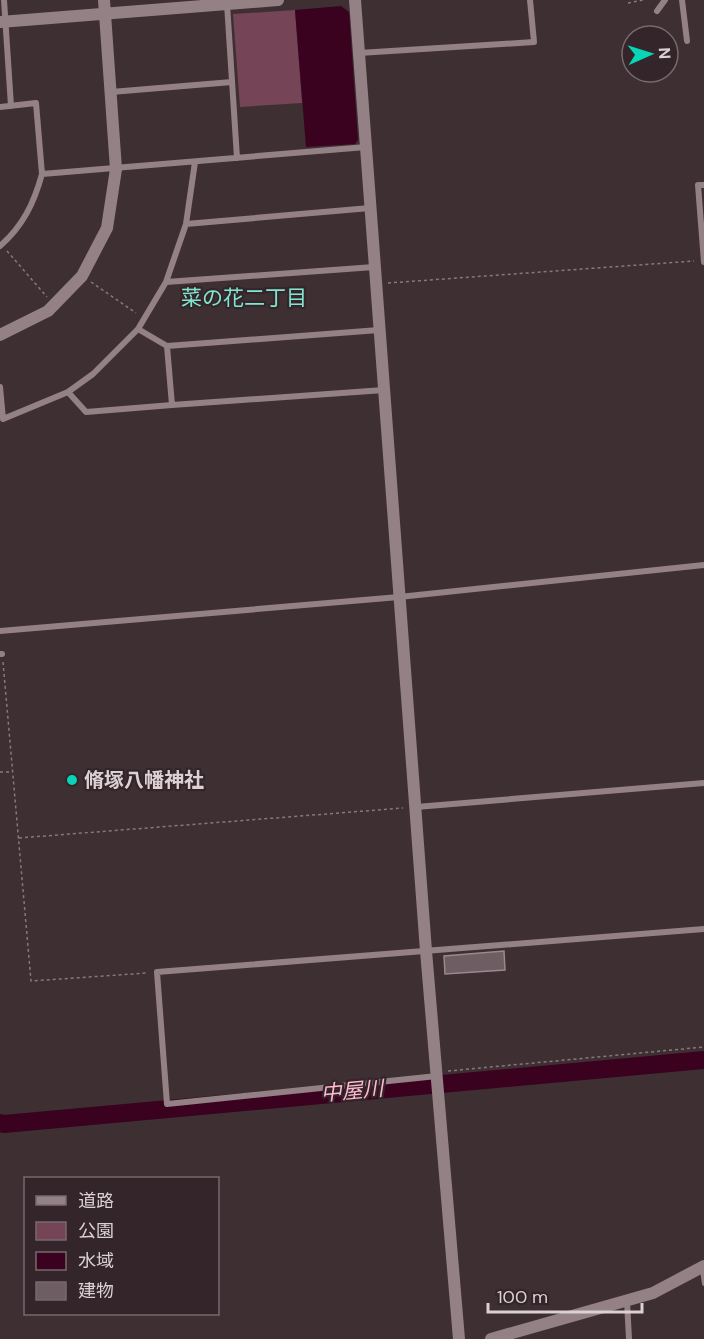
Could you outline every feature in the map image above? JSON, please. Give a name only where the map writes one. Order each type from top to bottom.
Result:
[{"type":"street","points":[[4,0],[2,21],[11,106]]},
{"type":"street","points":[[0,335],[48,311],[82,276],[107,228],[116,169],[105,0]]},
{"type":"street","points":[[2,21],[182,4],[227,4],[278,0]]},
{"type":"street","points":[[355,0],[426,951],[456,1326],[459,1339]]},
{"type":"street","points":[[359,53],[534,42],[530,0]]},
{"type":"street","points":[[657,11],[665,0]]},
{"type":"street","points":[[682,0],[687,41]]},
{"type":"street","points":[[227,4],[237,158]]},
{"type":"street","points":[[111,92],[232,82]]},
{"type":"street","points":[[0,107],[36,103],[42,174],[37,192],[19,228],[1,245]]},
{"type":"street","points":[[42,174],[366,147]]},
{"type":"street","points":[[0,387],[3,419],[68,392],[93,374],[138,329],[166,282],[186,224],[195,162]]},
{"type":"street","points":[[704,185],[698,185],[704,262]]},
{"type":"street","points":[[186,224],[371,208]]},
{"type":"street","points":[[166,282],[375,267]]},
{"type":"street","points":[[138,329],[167,346],[380,330]]},
{"type":"street","points":[[167,346],[172,405]]},
{"type":"street","points":[[68,392],[86,412],[384,390]]},
{"type":"street","points":[[0,631],[399,597],[704,565]]},
{"type":"street","points":[[416,807],[704,783]]},
{"type":"street","points":[[438,1081],[167,1104],[157,972],[704,929]]},
{"type":"street","points":[[491,1339],[653,1293],[703,1267]]},
{"type":"street","points":[[627,1301],[629,1339]]},
{"type":"lane","points":[[703,1267],[704,1284]]},
{"type":"path","points":[[628,3],[643,0]]},
{"type":"path","points":[[1,245],[54,304]]},
{"type":"path","points":[[376,284],[704,262]]},
{"type":"path","points":[[82,276],[144,319]]},
{"type":"path","points":[[1,654],[31,981],[157,972]]},
{"type":"path","points":[[0,772],[12,772]]},
{"type":"path","points":[[18,838],[416,807]]},
{"type":"path","points":[[438,1081],[704,1047]]},
{"type":"green space","points":[[295,10],[302,103],[240,107],[233,14]]},
{"type":"water","points":[[341,6],[349,12],[358,140],[355,144],[306,147],[295,10]]},
{"type":"building","points":[[504,951],[505,970],[445,974],[444,956]]},
{"type":"waterway","name":"中屋川","points":[[0,1123],[704,1060]]},
{"type":"place","name":"脩塚八幡神社","points":[[72,780]]},
{"type":"district","name":"菜の花二丁目","points":[[244,298]]}]
